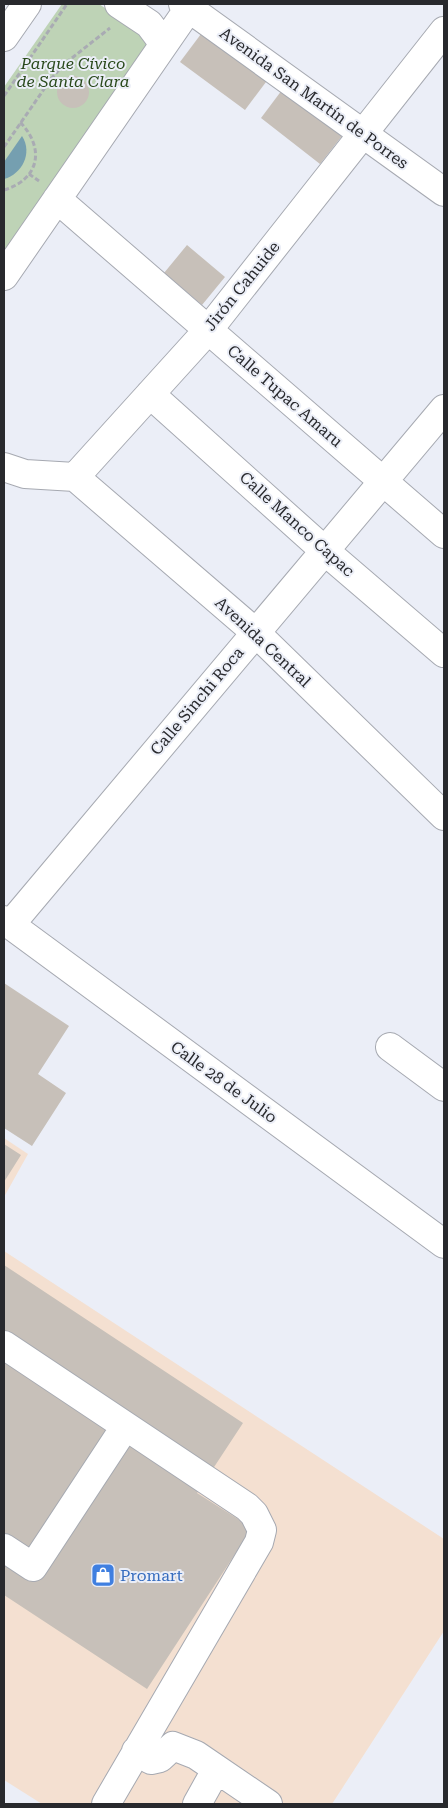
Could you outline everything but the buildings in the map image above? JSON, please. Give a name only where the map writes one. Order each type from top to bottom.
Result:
[{"type":"street","points":[[4,37],[26,4]]},
{"type":"street","points":[[130,6],[149,24],[168,38]]},
{"type":"street","points":[[4,276],[168,38],[186,6]]},
{"type":"street","name":"Avenida San Martín de Porres","points":[[186,6],[444,192]]},
{"type":"street","name":"Jirón Cahuide","points":[[75,477],[209,329],[444,31]]},
{"type":"street","name":"Calle Tupac Amaru","points":[[57,199],[444,534]]},
{"type":"street","name":"Calle Manco Capac","points":[[150,394],[325,551],[444,653]]},
{"type":"street","name":"Calle Sinchi Roca","points":[[7,922],[444,409]]},
{"type":"street","points":[[4,466],[25,474],[75,477]]},
{"type":"street","name":"Avenida Central","points":[[75,477],[255,632],[444,815]]},
{"type":"street","name":"Calle 28 de Julio","points":[[7,922],[444,1244]]},
{"type":"street","points":[[390,1047],[444,1087]]},
{"type":"street","points":[[4,1345],[125,1428],[247,1507],[254,1514],[262,1530],[259,1542],[106,1804]]},
{"type":"street","points":[[4,1548],[33,1567],[125,1428]]},
{"type":"street","points":[[136,1751],[151,1760],[160,1758],[173,1746],[196,1755],[268,1804]]},
{"type":"street","points":[[196,1804],[216,1770]]},
{"type":"path","points":[[4,96],[67,4]]},
{"type":"path","points":[[4,146],[50,79],[63,65],[118,22],[130,6]]},
{"type":"path","points":[[4,190],[16,186],[26,179],[33,168],[36,156],[35,143],[29,131],[20,122]]},
{"type":"shaded area","points":[[4,1138],[28,1154],[4,1197]]},
{"type":"shaded area","points":[[4,1251],[444,1539],[444,1631],[332,1804],[42,1804],[4,1780]]},
{"type":"green space","name":"Parque Cívico de Santa Clara","points":[[62,4],[99,4],[146,36],[149,48],[4,257],[4,87]]},
{"type":"water","points":[[22,136],[26,149],[24,162],[16,173],[4,179],[4,162]]},
{"type":"place","name":"Promart","points":[[103,1575]]}]
